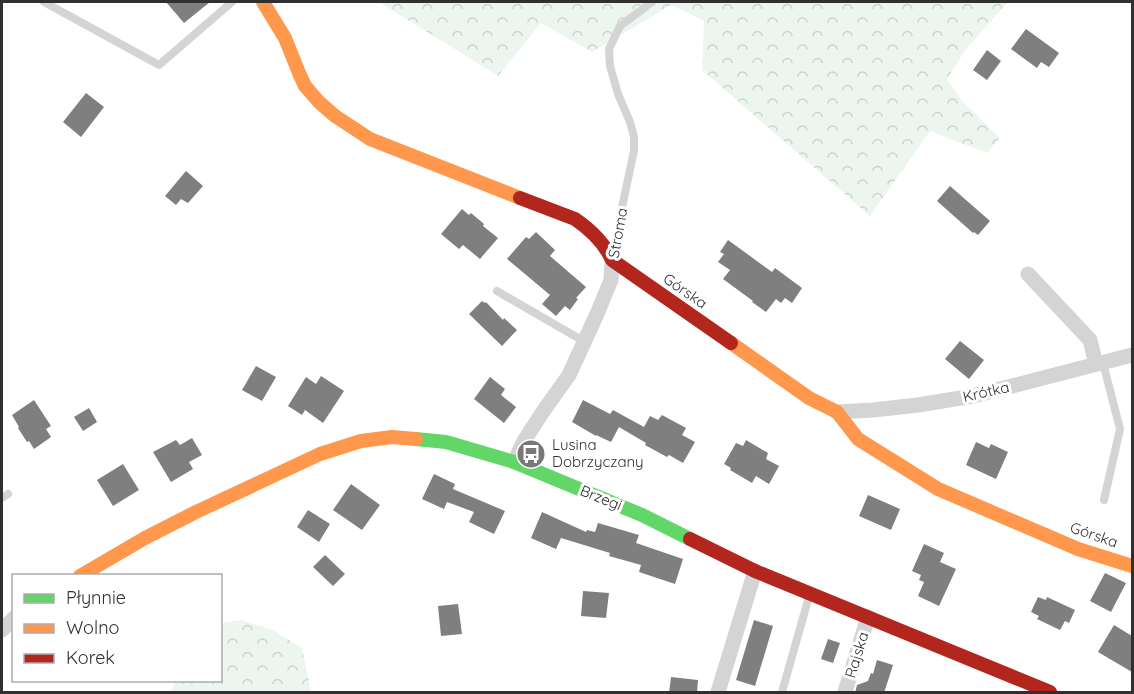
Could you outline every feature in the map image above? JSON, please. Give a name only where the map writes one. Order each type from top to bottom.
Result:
[{"type":"street","name":"Górska","points":[[263,2],[278,24],[303,84],[320,103],[345,124],[370,139],[575,219],[589,228],[608,249],[612,260],[810,398],[837,412],[858,439],[938,489],[1078,549],[1132,566]]},
{"type":"street","name":"Stroma","points":[[514,462],[524,441],[569,375],[611,280],[612,260]]},
{"type":"street","points":[[1028,274],[1090,340],[1099,364]]},
{"type":"street","name":"Krótka","points":[[837,412],[918,405],[973,396],[1132,355]]},
{"type":"street","name":"Brzegi","points":[[83,574],[145,538],[196,512],[320,454],[361,441],[392,437],[446,442],[514,462],[642,515],[755,571],[1050,693]]},
{"type":"street","points":[[718,693],[755,571]]},
{"type":"street","name":"Rajska","points":[[845,693],[868,617]]},
{"type":"lane","points":[[44,2],[159,65],[232,2]]},
{"type":"lane","name":"Stroma","points":[[612,260],[634,151],[634,137],[618,94],[610,66],[609,50],[620,26],[652,2]]},
{"type":"lane","points":[[497,291],[585,342]]},
{"type":"lane","points":[[1099,364],[1120,429],[1104,500]]},
{"type":"lane","points":[[782,693],[810,594]]},
{"type":"green space","points":[[379,2],[1008,2],[966,49],[947,79],[961,100],[1000,138],[987,153],[930,131],[870,216],[702,70],[704,21],[671,5],[592,52],[541,23],[498,76]]},
{"type":"green space","points":[[241,620],[273,630],[302,648],[311,692],[171,692],[175,682],[222,682],[222,623]]},
{"type":"building","points":[[166,2],[210,2],[184,23]]},
{"type":"building","points":[[1026,29],[1059,53],[1049,67],[1041,62],[1037,68],[1011,49]]},
{"type":"building","points":[[987,50],[1001,61],[987,80],[973,70]]},
{"type":"building","points":[[86,93],[104,107],[81,137],[63,122]]},
{"type":"building","points":[[186,171],[203,186],[188,203],[181,199],[176,205],[165,196]]},
{"type":"building","points":[[950,186],[990,221],[978,235],[937,201]]},
{"type":"building","points":[[462,209],[469,215],[471,213],[498,238],[480,259],[463,245],[459,249],[441,234]]},
{"type":"building","points":[[536,232],[555,250],[550,256],[586,287],[576,298],[578,299],[570,310],[565,306],[556,316],[542,304],[550,295],[507,259],[526,237],[529,239]]},
{"type":"building","points":[[728,240],[772,272],[775,268],[802,288],[792,303],[785,298],[781,303],[776,299],[766,312],[723,279],[730,270],[718,262],[724,254],[720,252]]},
{"type":"building","points":[[482,301],[517,330],[502,346],[469,314]]},
{"type":"building","points":[[960,341],[984,360],[969,379],[945,359]]},
{"type":"building","points":[[256,366],[276,377],[262,401],[242,390]]},
{"type":"building","points":[[321,376],[344,391],[323,423],[305,410],[302,415],[288,406],[306,377],[316,384]]},
{"type":"building","points":[[490,377],[505,389],[501,395],[516,407],[504,423],[474,399]]},
{"type":"building","points":[[34,400],[51,426],[46,429],[51,437],[34,449],[29,441],[27,442],[12,415]]},
{"type":"building","points":[[583,400],[610,414],[613,410],[644,427],[650,416],[658,420],[662,415],[686,428],[682,435],[695,442],[683,463],[645,445],[646,443],[619,427],[611,442],[572,422]]},
{"type":"building","points":[[89,408],[97,422],[83,431],[74,417]]},
{"type":"building","points":[[192,438],[202,455],[189,462],[193,469],[171,482],[153,452],[176,440],[180,445]]},
{"type":"building","points":[[746,440],[768,453],[766,459],[779,466],[769,484],[756,476],[752,483],[724,464],[736,443],[743,446]]},
{"type":"building","points":[[976,442],[989,448],[991,444],[1008,452],[996,479],[966,465]]},
{"type":"building","points":[[123,464],[139,490],[113,506],[97,480]]},
{"type":"building","points":[[434,474],[455,484],[453,489],[505,511],[494,534],[469,522],[474,512],[447,502],[444,509],[422,499]]},
{"type":"building","points":[[351,484],[380,505],[362,530],[333,510]]},
{"type":"building","points":[[868,495],[900,509],[891,530],[859,516]]},
{"type":"building","points":[[308,510],[330,524],[319,542],[297,527]]},
{"type":"building","points":[[542,512],[586,532],[587,530],[595,532],[598,523],[639,535],[636,543],[683,559],[675,584],[639,572],[641,565],[609,556],[610,553],[561,538],[556,549],[531,538]]},
{"type":"building","points":[[924,544],[944,553],[940,562],[956,569],[939,606],[918,596],[924,582],[919,580],[921,575],[912,571]]},
{"type":"building","points":[[325,555],[345,574],[333,586],[313,567]]},
{"type":"building","points":[[1105,573],[1126,583],[1111,612],[1090,601]]},
{"type":"building","points":[[583,591],[609,593],[606,618],[581,616]]},
{"type":"building","points":[[1038,597],[1046,600],[1047,597],[1075,610],[1069,623],[1065,621],[1060,630],[1037,619],[1039,616],[1031,612]]},
{"type":"building","points":[[458,604],[462,634],[441,636],[438,606]]},
{"type":"building","points":[[754,620],[773,626],[755,686],[736,680]]},
{"type":"building","points":[[1114,625],[1132,636],[1132,672],[1098,652]]},
{"type":"building","points":[[828,639],[840,643],[833,663],[821,659]]},
{"type":"building","points":[[877,660],[893,665],[884,693],[855,693],[857,685],[868,681],[871,673],[873,674]]},
{"type":"building","points":[[671,677],[698,680],[697,693],[669,693]]},
{"type":"traffic: fast","points":[[416,439],[446,442],[514,462],[642,515],[690,539]]},
{"type":"traffic: slow","points":[[263,2],[285,38],[305,86],[335,116],[370,139],[520,198]]},
{"type":"traffic: slow","points":[[731,343],[809,398],[837,412],[858,439],[938,489],[1078,549],[1132,566]]},
{"type":"traffic: slow","points":[[83,574],[145,538],[196,512],[320,454],[361,441],[392,437],[416,439]]},
{"type":"traffic: jam","points":[[520,198],[575,219],[596,237],[612,260],[731,343]]},
{"type":"traffic: jam","points":[[690,539],[755,571],[1050,692]]},
{"type":"place","name":"Lusina Dobrzyczany","points":[[531,454]]}]
